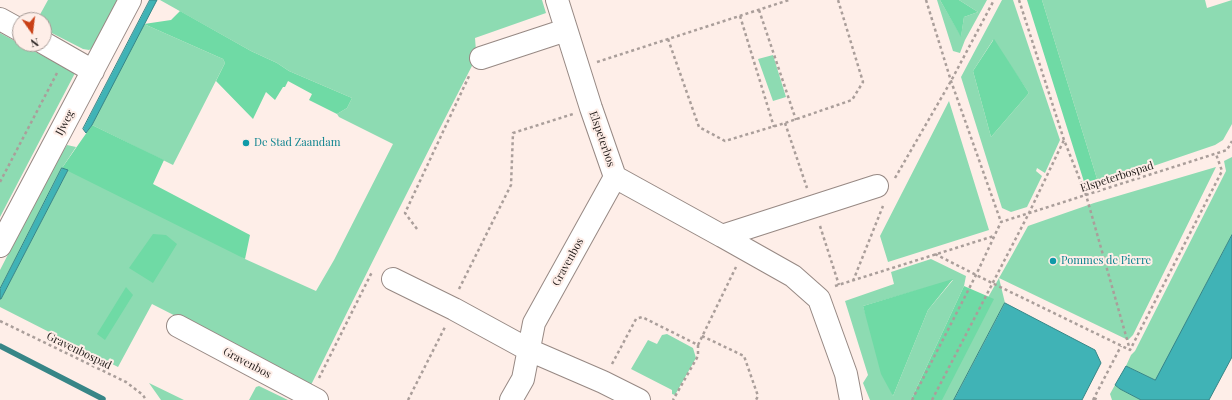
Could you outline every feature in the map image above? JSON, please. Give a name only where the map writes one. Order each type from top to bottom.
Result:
[{"type":"street","name":"IJweg","points":[[0,246],[130,0]]},
{"type":"street","name":"Elspeterbos","points":[[557,0],[591,108],[615,177],[793,276],[819,299],[846,374],[851,400]]},
{"type":"street","points":[[0,19],[12,26]]},
{"type":"street","points":[[481,58],[566,30]]},
{"type":"street","points":[[52,47],[93,71]]},
{"type":"street","name":"Gravenbos","points":[[511,400],[523,379],[534,323],[615,177]]},
{"type":"street","points":[[722,236],[881,194]]},
{"type":"street","points":[[393,279],[452,308],[529,350],[603,382],[639,400]]},
{"type":"street","name":"Gravenbos","points":[[178,326],[314,398]]},
{"type":"path","points":[[578,68],[789,0]]},
{"type":"path","points":[[668,39],[699,127],[725,141],[796,120],[852,100],[863,82],[838,0]]},
{"type":"path","points":[[912,400],[976,275],[1001,222],[951,81],[926,0]]},
{"type":"path","points":[[853,280],[881,194],[894,180],[951,81],[994,0]]},
{"type":"path","points":[[1019,0],[1064,140],[1086,195],[1130,350]]},
{"type":"path","points":[[759,10],[796,120]]},
{"type":"path","points":[[740,16],[774,127]]},
{"type":"path","points":[[0,182],[66,55]]},
{"type":"path","points":[[417,228],[405,213],[477,61],[481,58]]},
{"type":"path","points":[[408,400],[511,185],[512,133],[591,108]]},
{"type":"path","points":[[932,400],[1029,213],[1064,140]]},
{"type":"path","name":"Elspeterbospad","points":[[1001,222],[1216,154],[1227,150],[1232,141]]},
{"type":"path","points":[[1130,350],[1222,171],[1216,154]]},
{"type":"path","points":[[813,294],[994,235]]},
{"type":"path","points":[[673,400],[698,356],[698,346],[702,336],[744,249]]},
{"type":"path","points":[[936,254],[1130,350]]},
{"type":"path","points":[[314,398],[372,272],[393,279]]},
{"type":"path","points":[[603,382],[636,319],[642,317],[698,346]]},
{"type":"path","name":"Gravenbospad","points":[[0,321],[126,382],[143,395],[146,400]]},
{"type":"path","points":[[702,336],[744,356],[758,396],[756,400]]},
{"type":"path","points":[[1098,400],[1094,399],[1121,346]]},
{"type":"green space","points":[[48,0],[117,0],[94,47],[89,50],[83,49],[52,33],[52,12],[41,12]]},
{"type":"green space","points":[[160,0],[542,0],[546,13],[475,38],[475,60],[311,385],[152,304],[118,367],[0,307],[0,299],[68,170],[228,248],[245,259],[316,291],[334,260],[393,144],[339,117],[337,114],[347,108],[352,98],[289,71],[277,63],[251,51]]},
{"type":"green space","points":[[937,0],[940,0],[961,36],[964,17],[978,12],[959,0],[987,0],[965,40],[960,53],[953,51]]},
{"type":"green space","points":[[940,0],[959,0],[978,12],[964,17],[961,37]]},
{"type":"green space","points":[[1002,0],[1013,0],[1060,140],[1045,173],[1037,168],[1036,171],[1042,176],[1027,207],[1011,212],[1002,208],[961,77]],"holes":[[[993,40],[1029,93],[991,137],[973,71]]]},
{"type":"green space","points":[[1027,0],[1042,0],[1098,182],[1085,185]]},
{"type":"green space","points":[[1042,0],[1205,0],[1207,8],[1232,0],[1232,124],[1223,140],[1215,145],[1124,176],[1098,182]]},
{"type":"green space","points":[[180,11],[251,51],[277,63],[289,71],[352,98],[347,108],[337,114],[309,100],[312,94],[288,81],[275,100],[266,92],[253,119],[216,81],[225,63],[223,59],[144,24],[171,20]]},
{"type":"green space","points":[[144,24],[223,59],[225,63],[173,165],[92,125]]},
{"type":"green space","points":[[0,33],[12,39],[12,52],[36,52],[75,73],[0,217]]},
{"type":"green space","points":[[994,39],[1029,93],[991,137],[973,71]]},
{"type":"green space","points":[[773,55],[786,97],[773,101],[758,59]]},
{"type":"green space","points":[[949,101],[989,230],[888,262],[880,236]]},
{"type":"green space","points":[[92,125],[164,160],[153,184],[250,235],[245,259],[62,168]]},
{"type":"green space","points":[[67,145],[76,147],[62,168],[0,289],[0,270],[54,165]]},
{"type":"green space","points":[[1232,157],[1232,235],[1155,380],[1126,366],[1226,171],[1224,161]]},
{"type":"green space","points":[[1216,167],[1133,335],[1128,340],[999,278],[1005,303],[954,400],[930,400],[1028,226],[1094,203]]},
{"type":"green space","points":[[153,234],[166,235],[177,244],[153,283],[129,268]]},
{"type":"green space","points":[[931,259],[966,276],[964,286],[911,400],[870,400],[863,383],[868,375],[845,301],[894,284],[891,272]],"holes":[[[953,280],[928,310],[893,396],[863,306]]]},
{"type":"green space","points":[[953,279],[928,310],[893,396],[881,374],[863,306]]},
{"type":"green space","points":[[964,286],[994,299],[942,400],[911,400]]},
{"type":"green space","points":[[126,287],[133,295],[105,340],[97,334]]},
{"type":"green space","points":[[667,334],[693,348],[696,358],[675,395],[672,394],[672,390],[631,369],[648,340],[657,344],[662,335]]},
{"type":"green space","points":[[149,383],[184,400],[161,400]]},
{"type":"green space","points":[[1115,385],[1141,400],[1112,400],[1110,394]]},
{"type":"green space","points":[[259,386],[288,400],[249,400],[256,387]]},
{"type":"water","points":[[150,0],[157,0],[92,125],[86,133],[83,129]]},
{"type":"water","points":[[62,168],[68,170],[0,299],[0,289]]},
{"type":"water","points":[[1232,235],[1232,357],[1209,400],[1141,400],[1120,389],[1115,385],[1126,366],[1155,380]]},
{"type":"water","points":[[1005,303],[1095,350],[1101,363],[1082,400],[954,400]]},
{"type":"waterway","points":[[0,346],[103,399],[102,400]]},
{"type":"place","name":"De Stad Zaandam","points":[[246,143]]},
{"type":"place","name":"Pommes de Pierre","points":[[1053,261]]}]
